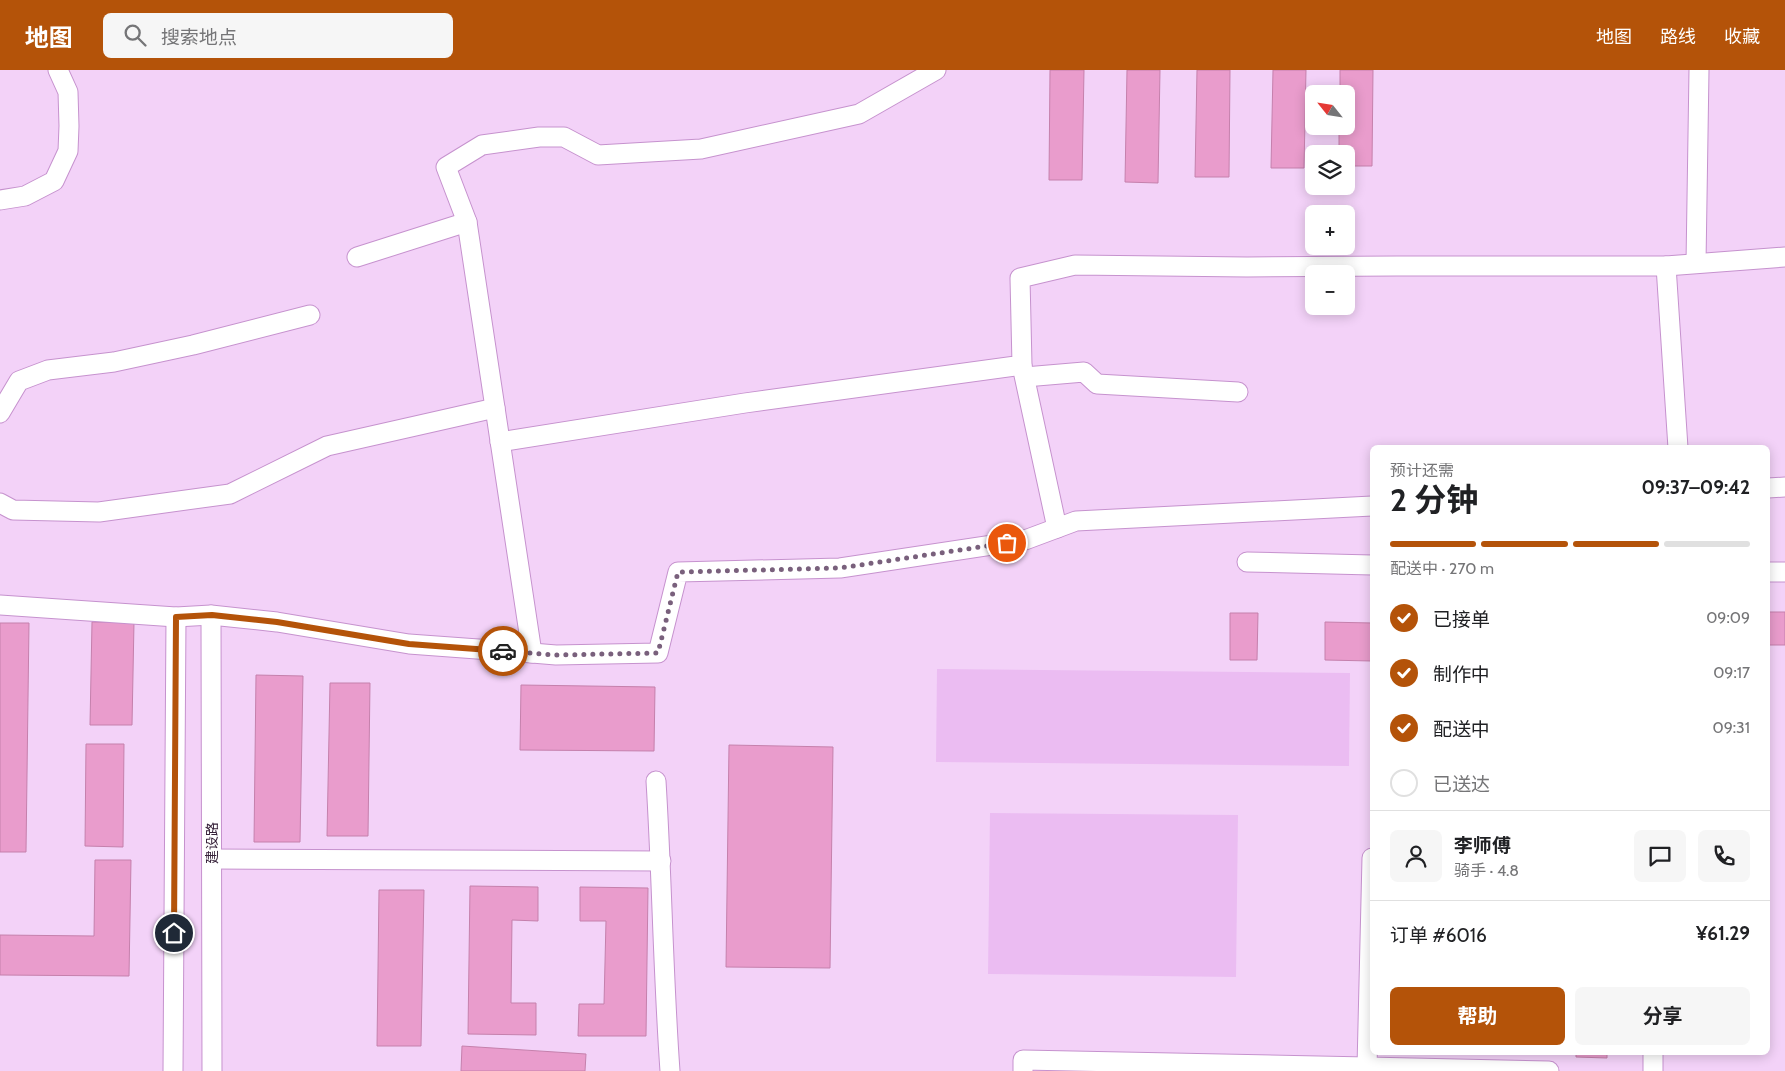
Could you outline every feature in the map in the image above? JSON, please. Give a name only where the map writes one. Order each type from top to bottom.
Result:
[{"type":"street","points":[[0,200],[25,196],[54,181],[68,151],[68,92],[58,70]]},
{"type":"street","points":[[532,653],[467,222],[446,167],[482,145],[539,137],[564,137],[598,155],[701,149],[859,114],[936,70]]},
{"type":"street","points":[[1696,263],[1699,70]]},
{"type":"street","points":[[357,257],[467,222]]},
{"type":"street","points":[[1057,528],[1023,371],[1020,278],[1075,264],[1247,267],[1666,266],[1785,256]]},
{"type":"street","points":[[1666,266],[1678,445]]},
{"type":"street","points":[[0,413],[19,381],[48,370],[114,362],[193,346],[310,315]]},
{"type":"street","points":[[500,442],[744,404],[1023,371],[1084,372],[1097,384],[1238,392]]},
{"type":"street","points":[[0,503],[13,510],[99,512],[230,494],[327,446],[495,408]]},
{"type":"street","points":[[1770,488],[1785,488]]},
{"type":"street","points":[[0,605],[176,617],[212,615],[277,622],[409,644],[556,655],[658,653],[678,572],[840,568],[1025,540],[1076,521],[1370,506]]},
{"type":"street","points":[[1248,562],[1370,565]]},
{"type":"street","points":[[1770,572],[1785,572]]},
{"type":"street","name":"建设路","points":[[212,615],[212,1071]]},
{"type":"street","points":[[173,1071],[176,617]]},
{"type":"street","points":[[656,781],[670,1071]]},
{"type":"street","points":[[212,859],[661,861]]},
{"type":"street","points":[[1367,1067],[1370,942]]},
{"type":"street","points":[[1653,1055],[1653,1071]]},
{"type":"street","points":[[1023,1065],[1367,1067],[1549,1071]]},
{"type":"shaded area","points":[[937,669],[1350,673],[1349,766],[936,762]]},
{"type":"shaded area","points":[[990,813],[1238,815],[1236,977],[988,974]]},
{"type":"building","points":[[1050,70],[1084,70],[1082,180],[1049,180]]},
{"type":"building","points":[[1127,70],[1160,70],[1158,183],[1125,182]]},
{"type":"building","points":[[1197,70],[1230,70],[1229,177],[1195,177]]},
{"type":"building","points":[[1273,70],[1306,70],[1304,168],[1271,168]]},
{"type":"building","points":[[1340,70],[1373,70],[1372,166],[1355,166],[1355,145],[1339,145],[1339,135],[1355,135],[1355,85],[1340,85]]},
{"type":"building","points":[[1770,612],[1785,612],[1785,645],[1770,645]]},
{"type":"building","points":[[1230,613],[1258,613],[1257,660],[1230,660]]},
{"type":"building","points":[[92,622],[134,622],[132,725],[90,725]]},
{"type":"building","points":[[1325,622],[1370,623],[1370,661],[1325,660]]},
{"type":"building","points":[[0,623],[29,623],[26,852],[0,852]]},
{"type":"building","points":[[256,675],[303,676],[300,842],[254,842]]},
{"type":"building","points":[[330,683],[370,683],[368,836],[327,836]]},
{"type":"building","points":[[521,685],[655,687],[654,751],[520,750]]},
{"type":"building","points":[[86,744],[124,744],[123,847],[85,846]]},
{"type":"building","points":[[729,745],[833,747],[830,968],[726,967]]},
{"type":"building","points":[[95,860],[131,860],[129,976],[0,975],[0,935],[94,936]]},
{"type":"building","points":[[470,886],[538,887],[538,921],[512,920],[511,1003],[536,1003],[536,1035],[468,1034]]},
{"type":"building","points":[[580,887],[648,888],[646,1036],[578,1036],[579,1004],[604,1004],[606,921],[580,921]]},
{"type":"building","points":[[379,890],[424,890],[421,1046],[377,1046]]},
{"type":"building","points":[[462,1046],[586,1054],[585,1071],[461,1071]]},
{"type":"building","points":[[1576,1055],[1607,1055],[1607,1058],[1576,1057]]},
{"type":"way so far","points":[[503,651],[556,655],[658,653],[678,572],[840,568],[1007,543]]},
{"type":"route","points":[[174,933],[176,617],[212,615],[277,622],[409,644],[503,651]]}]
